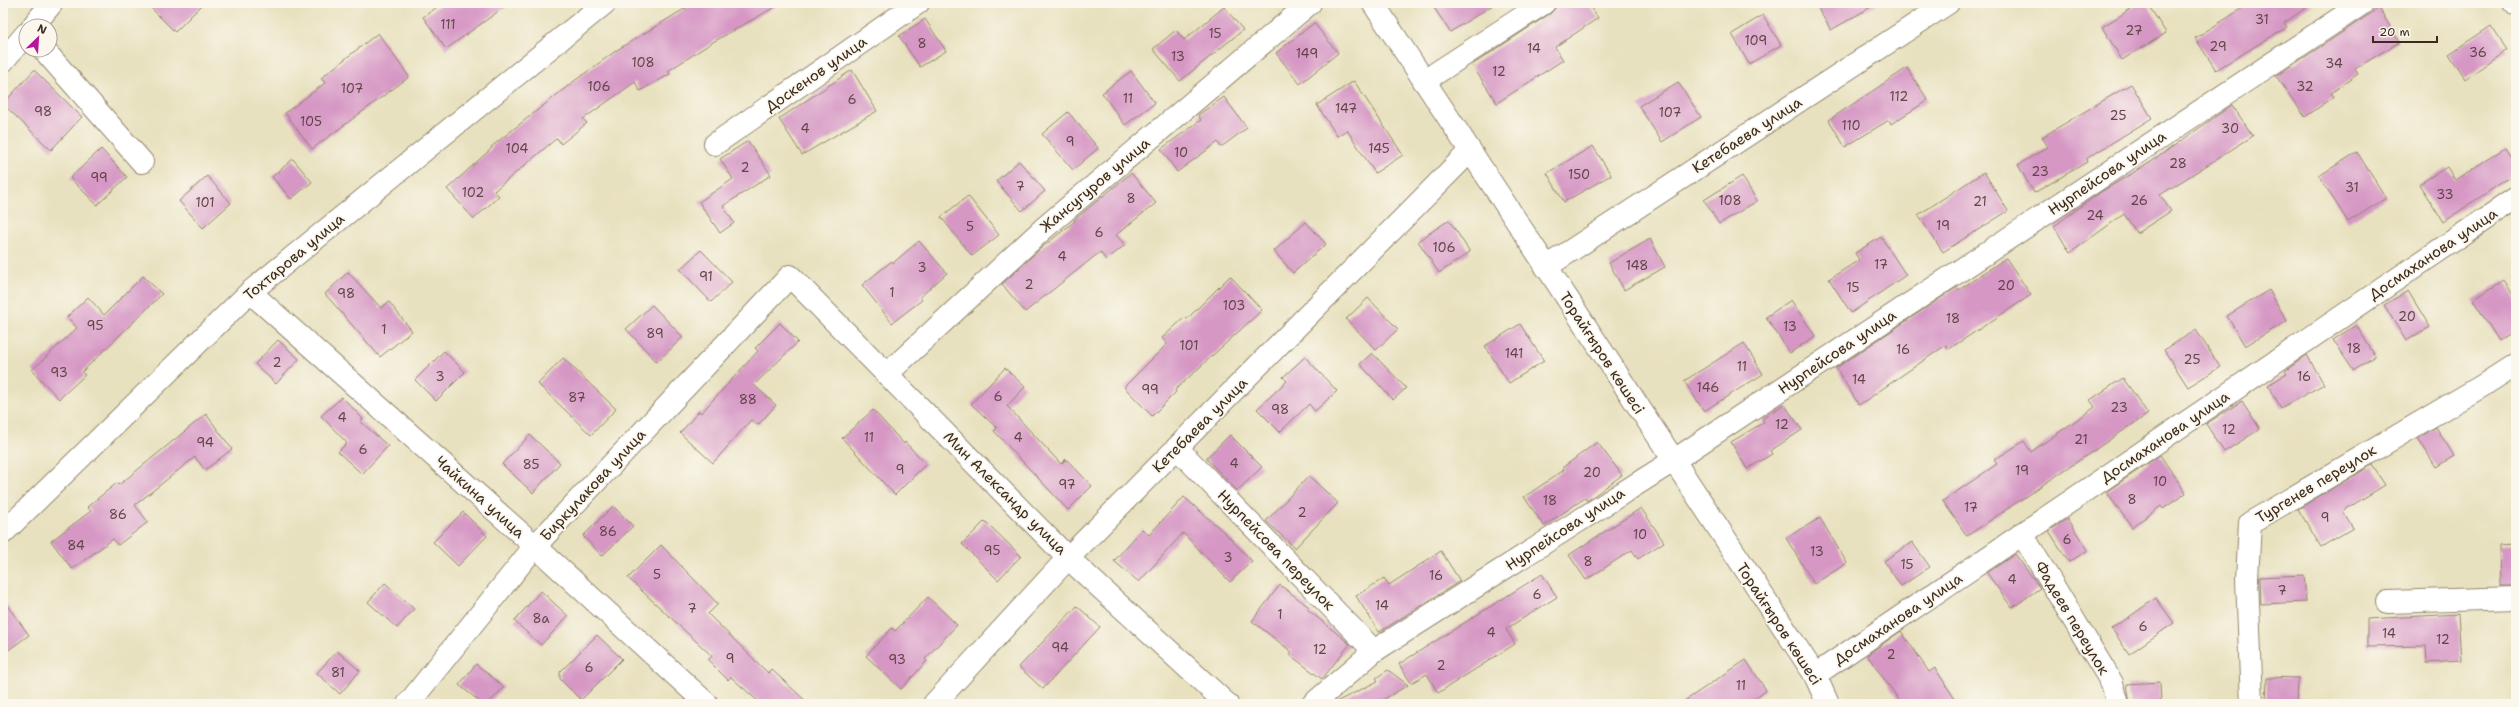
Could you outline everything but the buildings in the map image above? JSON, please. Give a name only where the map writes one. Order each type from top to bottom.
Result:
[{"type":"street","points":[[40,18],[52,3]]},
{"type":"street","name":"Тохтарова улица","points":[[3,533],[250,292],[605,3]]},
{"type":"street","name":"Доскенов улица","points":[[715,144],[918,3]]},
{"type":"street","name":"Жансугуров улица","points":[[887,374],[1043,229],[1310,3]]},
{"type":"street","name":"Торайғыров көшесі","points":[[1373,3],[1815,675],[1828,704]]},
{"type":"street","points":[[1424,81],[1544,3]]},
{"type":"street","name":"Кетебаева улица","points":[[1546,267],[1948,3]]},
{"type":"street","name":"Нурпейсова улица","points":[[1313,704],[1374,651],[1673,461],[2363,3]]},
{"type":"street","points":[[3,61],[18,43]]},
{"type":"street","points":[[51,58],[142,162]]},
{"type":"street","name":"Кетебаева улица","points":[[934,704],[1068,558],[1470,151]]},
{"type":"street","name":"Досмаханова улица","points":[[1815,675],[2516,198]]},
{"type":"street","name":"Мин Александр улица","points":[[790,276],[1068,558],[1226,704]]},
{"type":"street","name":"Биркулакова улица","points":[[408,704],[535,546],[790,276]]},
{"type":"street","name":"Чайкина улица","points":[[250,292],[535,546],[707,704]]},
{"type":"street","name":"Тургенев переулок","points":[[2252,704],[2247,579],[2250,523],[2482,386],[2516,364]]},
{"type":"street","name":"Нурпейсова переулок","points":[[1177,448],[1374,651]]},
{"type":"street","name":"Фадеев переулок","points":[[2022,534],[2112,683],[2118,704]]},
{"type":"street","points":[[2388,602],[2516,598]]}]
